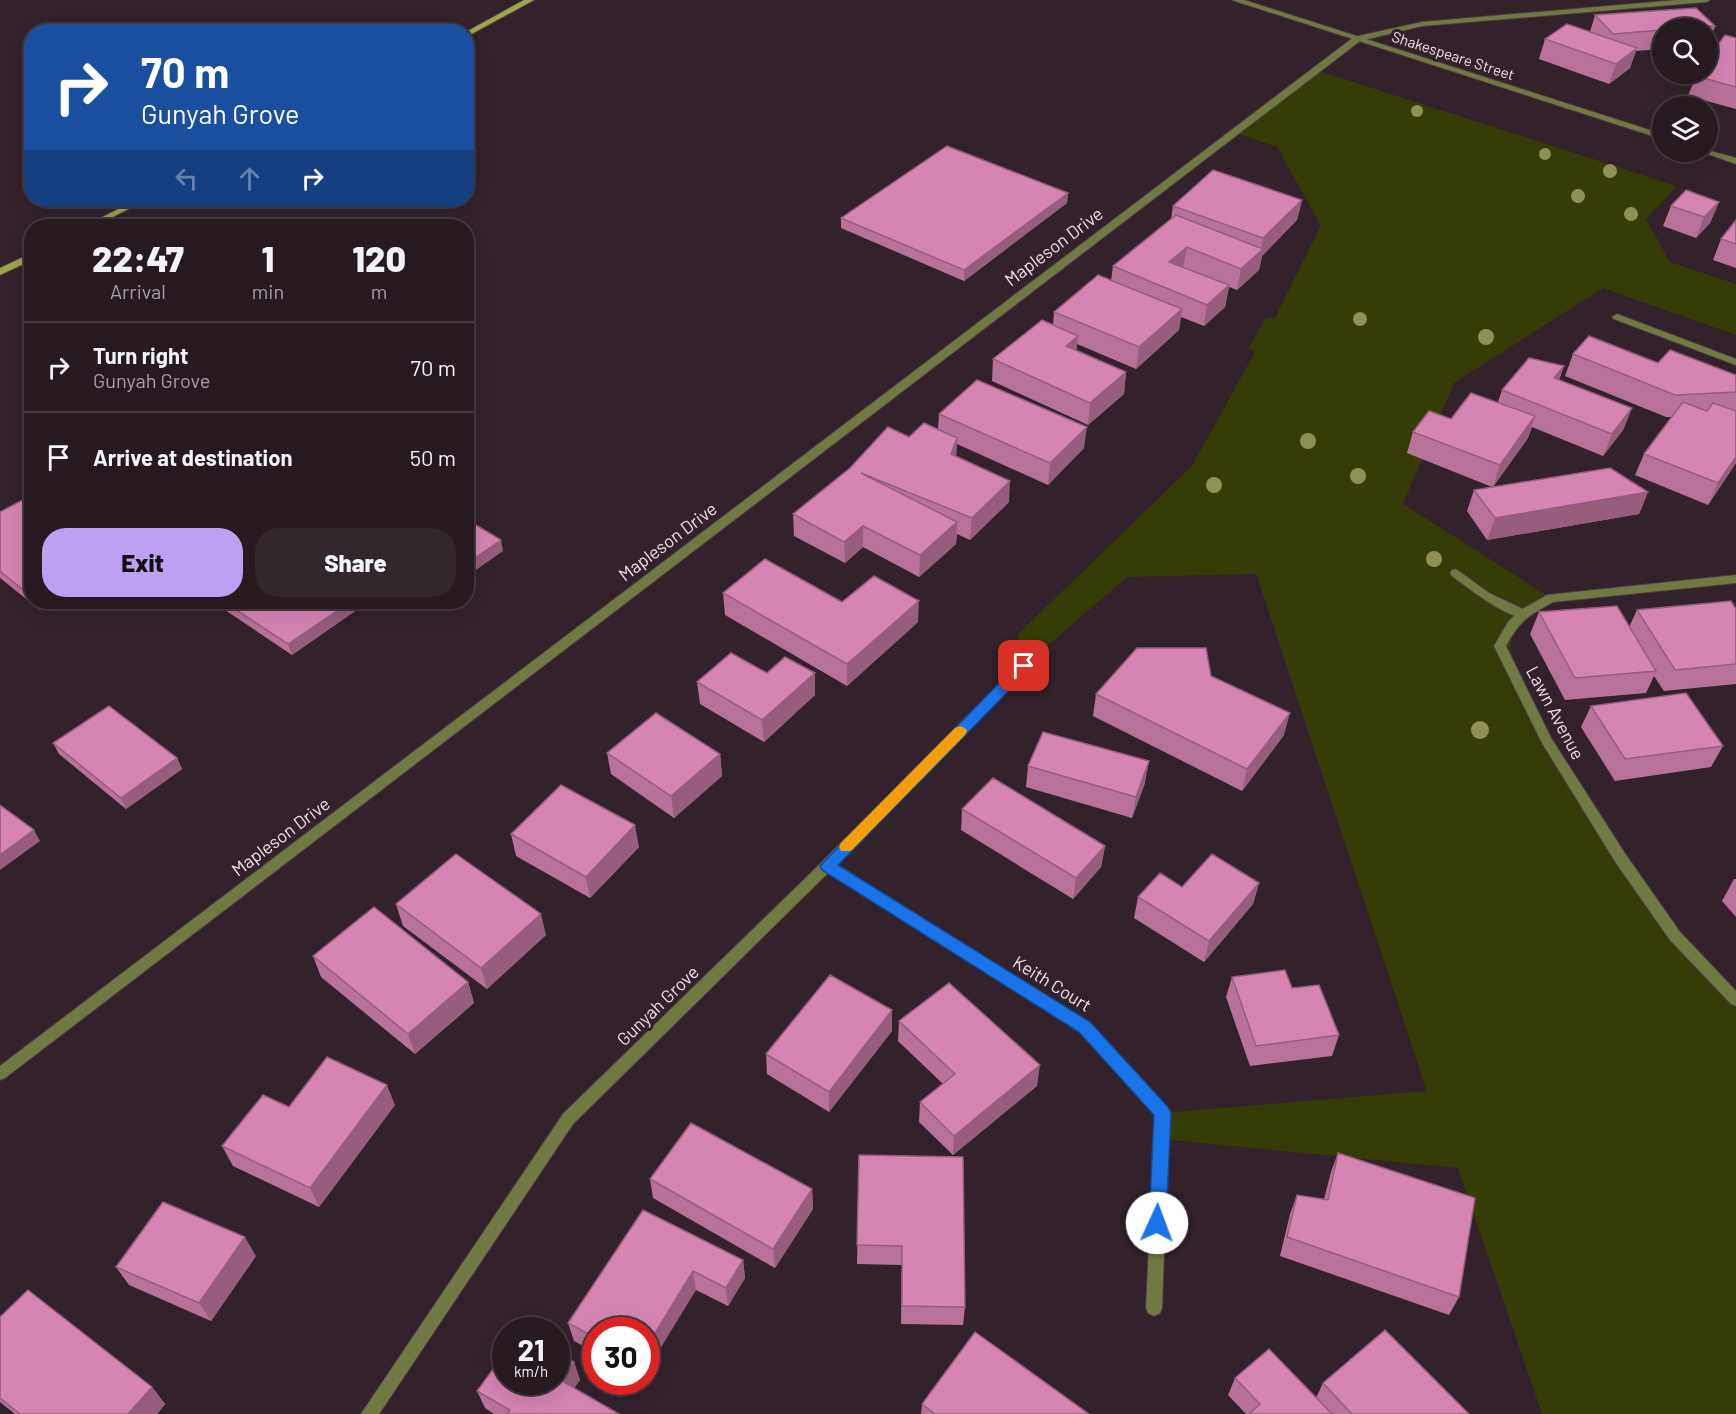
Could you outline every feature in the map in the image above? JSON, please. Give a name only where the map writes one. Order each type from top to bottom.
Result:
[{"type":"main road","points":[[474,31],[531,0]]},
{"type":"main road","points":[[103,219],[128,207]]},
{"type":"main road","points":[[0,272],[24,260]]},
{"type":"street","name":"Shakespeare Street","points":[[1236,0],[1652,134]]},
{"type":"street","points":[[1357,39],[1422,24],[1706,0]]},
{"type":"street","name":"Mapleson Drive","points":[[0,1074],[1357,39]]},
{"type":"street","points":[[1718,156],[1736,161]]},
{"type":"street","points":[[1617,317],[1736,362]]},
{"type":"street","points":[[1456,573],[1485,596],[1524,614]]},
{"type":"street","name":"Lawn Avenue","points":[[1736,579],[1551,598],[1524,614],[1512,625],[1500,646],[1546,740],[1675,936],[1736,1000]]},
{"type":"street","name":"Gunyah Grove","points":[[369,1414],[568,1119],[827,866],[1024,666]]},
{"type":"street","name":"Keith Court","points":[[827,866],[1085,1027],[1162,1113],[1154,1308]]},
{"type":"green space","points":[[1316,70],[1677,186],[1646,219],[1670,262],[1736,284],[1736,335],[1603,288],[1454,383],[1403,504],[1551,598],[1512,625],[1511,653],[1535,724],[1640,889],[1736,995],[1736,1414],[1542,1414],[1458,1168],[1161,1139],[1162,1113],[1427,1091],[1256,574],[1127,577],[1024,666],[1017,635],[1192,466],[1255,352],[1248,349],[1266,318],[1275,318],[1321,226],[1277,147],[1235,132]]},
{"type":"building","points":[[1696,8],[1707,18],[1652,18],[1652,31],[1613,34],[1595,15]]},
{"type":"building","points":[[1567,24],[1637,48],[1616,64],[1545,39]]},
{"type":"building","points":[[1725,35],[1736,38],[1736,87],[1718,82],[1718,45]]},
{"type":"building","points":[[947,146],[1068,193],[964,270],[841,218]]},
{"type":"building","points":[[1213,170],[1302,200],[1263,238],[1173,206]]},
{"type":"building","points":[[1686,190],[1719,202],[1704,217],[1671,206]]},
{"type":"building","points":[[1176,215],[1263,249],[1241,269],[1187,247],[1169,262],[1229,285],[1207,305],[1113,266]]},
{"type":"building","points":[[1736,220],[1736,244],[1721,239]]},
{"type":"building","points":[[1098,275],[1182,309],[1139,347],[1054,312]]},
{"type":"building","points":[[1042,320],[1078,336],[1066,346],[1126,372],[1090,403],[993,359]]},
{"type":"building","points":[[1589,336],[1658,363],[1670,350],[1736,375],[1736,392],[1675,395],[1573,354]]},
{"type":"building","points":[[1529,358],[1564,366],[1554,378],[1632,408],[1612,434],[1502,390]]},
{"type":"building","points":[[977,380],[1087,427],[1050,463],[939,414]]},
{"type":"building","points":[[1471,393],[1535,416],[1500,465],[1413,432],[1429,411],[1451,419]]},
{"type":"building","points":[[1683,402],[1707,411],[1713,403],[1736,411],[1736,457],[1718,483],[1644,454]]},
{"type":"building","points":[[924,423],[957,438],[951,454],[1010,481],[972,518],[861,473],[957,522],[920,555],[863,526],[844,542],[793,514],[850,468],[888,427],[909,437]]},
{"type":"building","points":[[1610,468],[1648,492],[1495,518],[1474,490]]},
{"type":"building","points":[[24,499],[24,590],[0,571],[0,512]]},
{"type":"building","points":[[474,524],[501,540],[474,559]]},
{"type":"building","points":[[765,559],[842,602],[874,576],[919,601],[847,664],[723,593]]},
{"type":"building","points":[[1731,601],[1736,609],[1736,664],[1675,670],[1637,610]]},
{"type":"building","points":[[1617,606],[1656,671],[1575,678],[1539,612]]},
{"type":"building","points":[[235,609],[340,609],[288,644]]},
{"type":"building","points":[[1137,648],[1206,648],[1211,676],[1290,713],[1247,769],[1096,694]]},
{"type":"building","points":[[731,653],[767,673],[785,657],[815,673],[762,720],[697,682]]},
{"type":"building","points":[[1686,693],[1723,746],[1625,759],[1591,706]]},
{"type":"building","points":[[109,706],[177,758],[121,798],[53,743]]},
{"type":"building","points":[[656,713],[720,754],[671,796],[607,753]]},
{"type":"building","points":[[1043,732],[1149,761],[1136,797],[1028,766]]},
{"type":"building","points":[[993,778],[1105,846],[1076,878],[962,809]]},
{"type":"building","points":[[561,785],[635,825],[586,877],[511,834]]},
{"type":"building","points":[[0,805],[34,830],[0,855]]},
{"type":"building","points":[[456,854],[541,914],[481,968],[396,904]]},
{"type":"building","points":[[1212,854],[1259,883],[1209,941],[1138,897],[1160,873],[1182,887]]},
{"type":"building","points":[[374,907],[468,982],[408,1034],[313,956]]},
{"type":"building","points":[[1285,970],[1292,988],[1319,985],[1339,1035],[1256,1046],[1232,977]]},
{"type":"building","points":[[830,975],[892,1010],[829,1092],[766,1054]]},
{"type":"building","points":[[949,983],[1040,1065],[954,1136],[920,1102],[955,1074],[899,1021]]},
{"type":"building","points":[[327,1057],[387,1085],[310,1188],[222,1146],[263,1095],[289,1107]]},
{"type":"building","points":[[691,1123],[812,1189],[773,1249],[650,1179]]},
{"type":"building","points":[[1338,1153],[1475,1198],[1459,1297],[1287,1237],[1297,1195],[1328,1200]]},
{"type":"building","points":[[859,1155],[963,1157],[965,1307],[902,1306],[902,1246],[857,1245]]},
{"type":"building","points":[[163,1202],[245,1237],[199,1303],[116,1267]]},
{"type":"building","points":[[643,1210],[743,1260],[726,1288],[693,1271],[660,1325],[660,1317],[582,1317],[582,1330],[570,1324],[570,1320]]},
{"type":"building","points":[[28,1290],[152,1387],[128,1414],[20,1414],[0,1398],[0,1317]]},
{"type":"building","points":[[1385,1330],[1469,1414],[1352,1414],[1323,1383]]},
{"type":"building","points":[[975,1332],[1089,1414],[935,1414],[922,1404]]},
{"type":"building","points":[[1269,1349],[1332,1414],[1249,1414],[1260,1404],[1235,1378]]},
{"type":"building","points":[[492,1370],[492,1395],[570,1395],[570,1386],[582,1393],[582,1395],[586,1395],[619,1414],[507,1414],[510,1410],[477,1391]]},
{"type":"slow traffic","points":[[846,847],[960,731]]},
{"type":"route","points":[[1024,666],[827,866],[1085,1027],[1162,1113],[1157,1223]]}]
